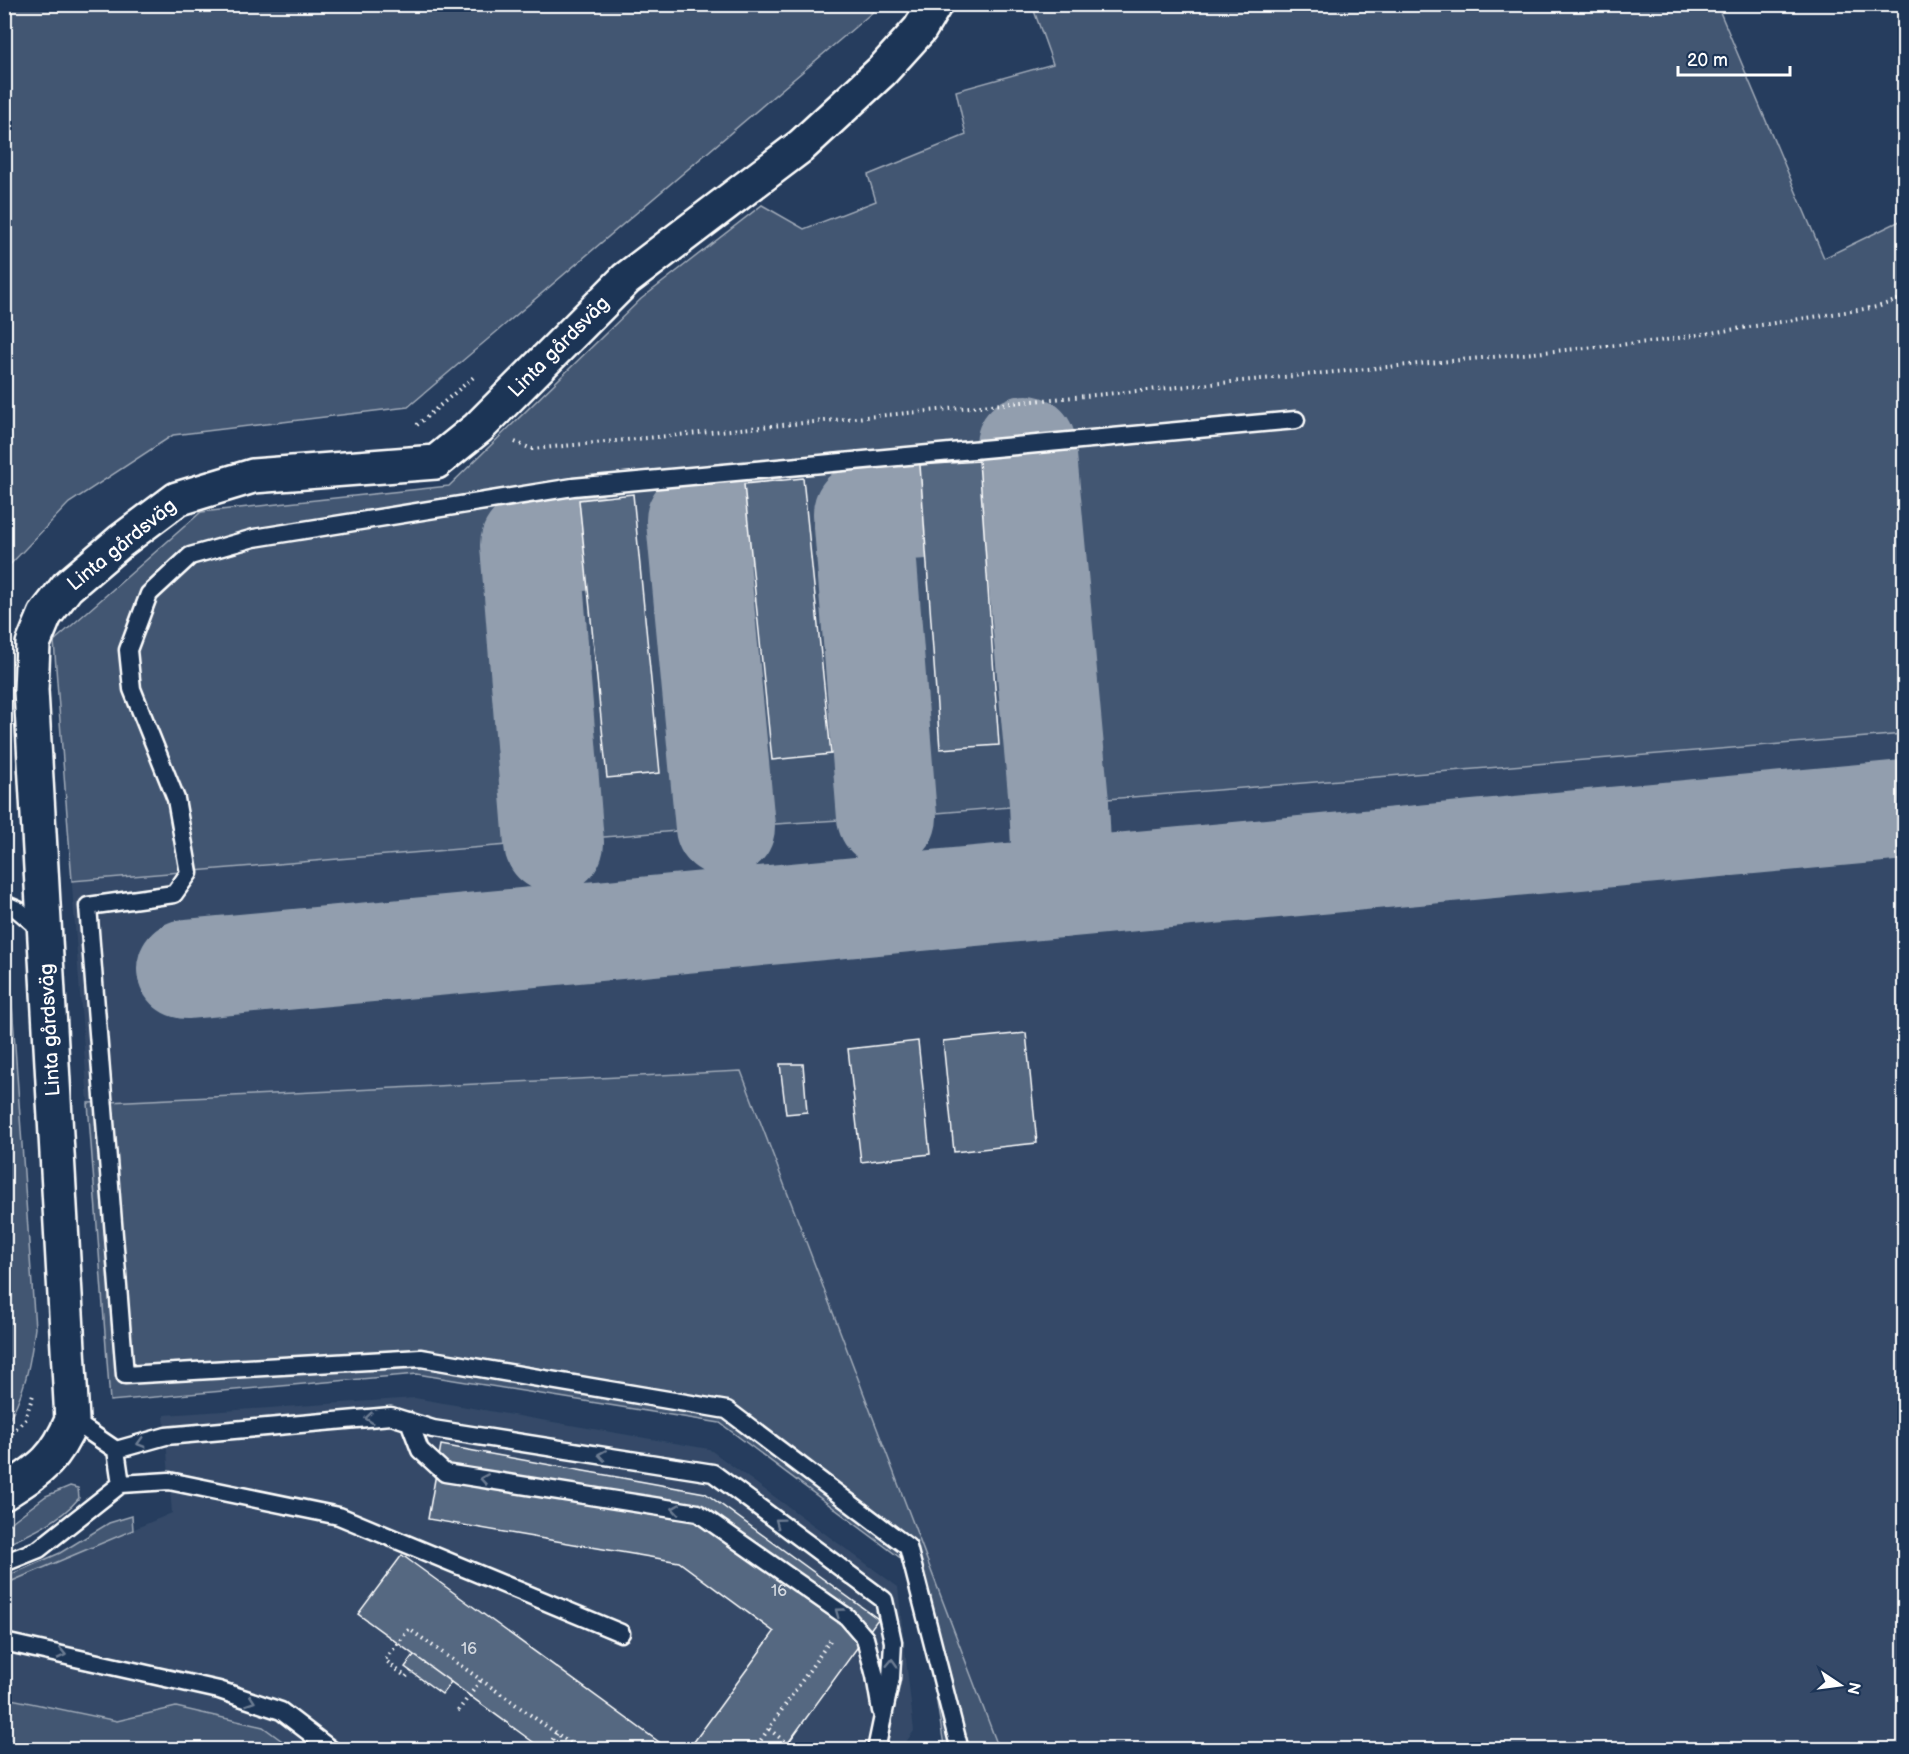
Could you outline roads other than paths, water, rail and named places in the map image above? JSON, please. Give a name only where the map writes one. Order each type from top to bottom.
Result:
[{"type":"street","name":"Linta gårdsväg","points":[[72,1420],[31,690],[33,644],[45,615],[67,587],[177,498],[253,476],[435,462],[478,428],[626,279],[801,146],[875,77],[920,29],[935,4]]},
{"type":"street","points":[[4,1494],[45,1466],[72,1420]]},
{"type":"lane","points":[[960,1749],[908,1547],[727,1410],[422,1358],[125,1375],[88,906],[174,894],[189,873],[177,799],[132,689],[128,650],[149,594],[190,556],[254,538],[573,487],[1296,420]]},
{"type":"lane","points":[[4,904],[18,910],[44,931]]},
{"type":"lane","points":[[116,1450],[166,1436],[391,1416],[433,1429],[713,1473],[884,1600],[893,1642],[891,1678],[876,1749]]},
{"type":"lane","points":[[72,1420],[116,1450],[121,1484]]},
{"type":"lane","points":[[409,1421],[420,1450],[445,1473],[698,1513],[847,1617],[865,1638],[875,1676],[882,1721]]},
{"type":"lane","points":[[4,1563],[39,1549],[121,1484],[170,1481],[339,1516],[621,1634]]},
{"type":"lane","points":[[4,1642],[219,1690],[281,1711],[332,1749]]}]
